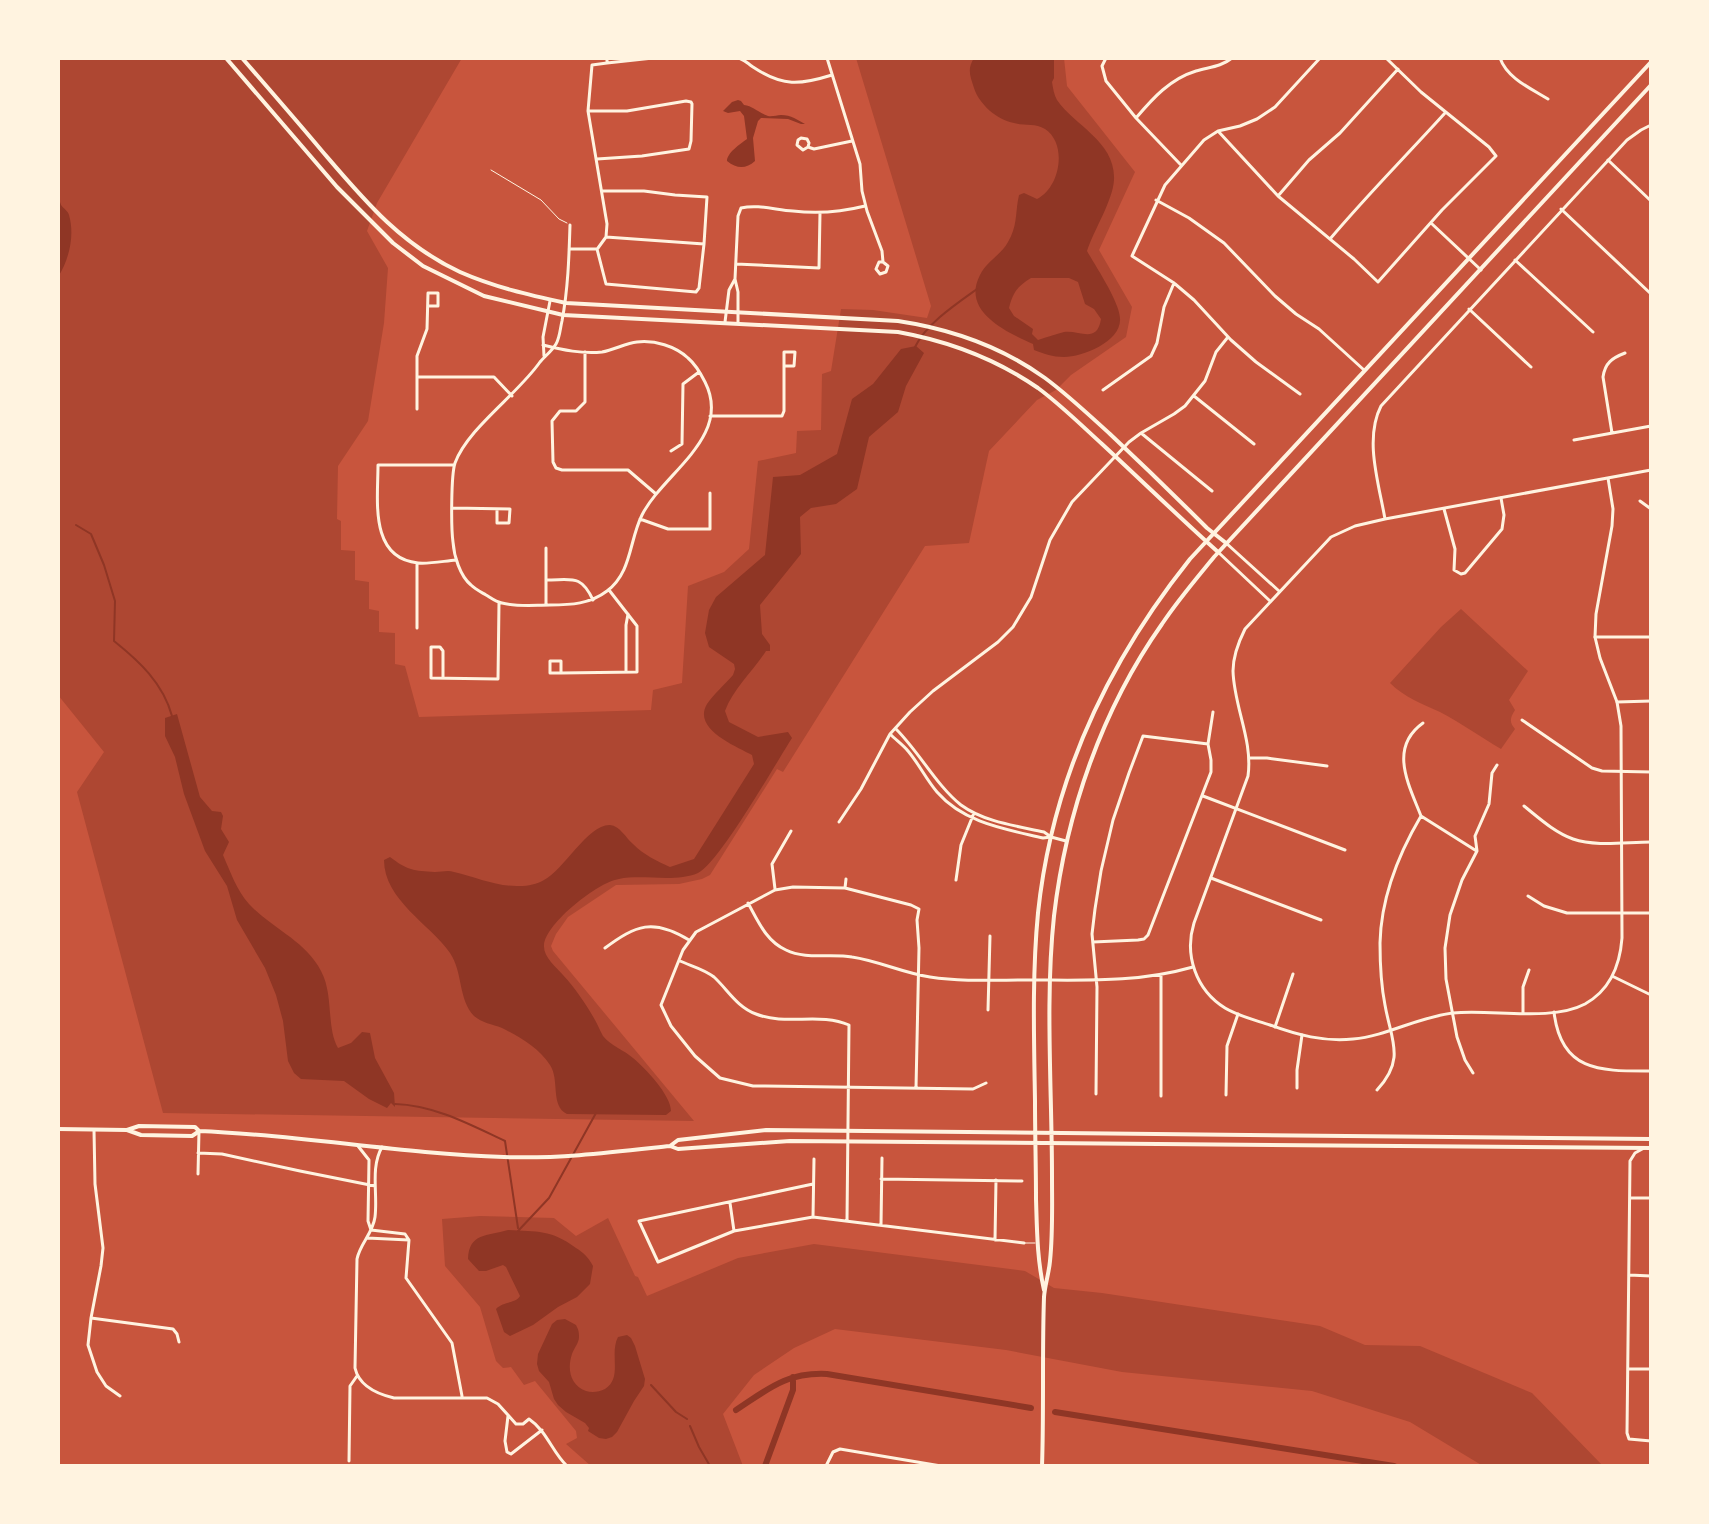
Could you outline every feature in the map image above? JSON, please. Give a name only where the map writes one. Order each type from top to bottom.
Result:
[{"type":"main road","points":[[226,58],[337,187],[393,243],[423,266],[453,282],[484,296],[563,315],[898,332],[963,349],[999,364],[1074,417],[1218,552]]},
{"type":"main road","points":[[242,58],[361,195],[400,234],[458,271],[488,284],[566,303],[898,321],[955,333],[1000,352],[1044,378],[1082,408],[1226,543]]},
{"type":"main road","points":[[1044,1292],[1038,1264],[1035,1143],[1034,980],[1039,905],[1060,801],[1076,753],[1105,689],[1143,622],[1206,541],[1651,59]]},
{"type":"main road","points":[[1042,1466],[1044,1292],[1050,1264],[1054,919],[1066,841],[1096,749],[1124,687],[1160,626],[1218,552],[1651,85]]},
{"type":"main road","points":[[393,243],[400,234]]},
{"type":"main road","points":[[58,1129],[127,1130],[141,1135],[192,1136],[199,1131],[263,1134],[505,1157],[584,1155],[670,1146],[678,1149],[790,1141],[1648,1148]]},
{"type":"main road","points":[[670,1146],[678,1140],[766,1130],[1651,1139]]},
{"type":"street","points":[[597,249],[606,237],[607,224],[588,111],[591,67],[607,60],[653,58]]},
{"type":"street","points":[[739,58],[747,59],[754,67],[790,83],[832,75]]},
{"type":"street","points":[[827,58],[860,164],[865,206],[882,251],[883,262]]},
{"type":"street","points":[[1106,58],[1102,66],[1106,81],[1181,165]]},
{"type":"street","points":[[1136,118],[1155,96],[1183,76],[1232,58]]},
{"type":"street","points":[[1300,394],[1256,362],[1174,283],[1132,256],[1165,185],[1204,140],[1218,131],[1257,119],[1275,107],[1320,58]]},
{"type":"street","points":[[1218,131],[1278,196],[1378,282],[1496,156],[1386,58]]},
{"type":"street","points":[[1500,58],[1515,78],[1548,99]]},
{"type":"street","points":[[1278,196],[1398,69]]},
{"type":"street","points":[[588,111],[627,111],[691,102],[693,107],[690,148],[597,159]]},
{"type":"street","points":[[1330,239],[1445,113]]},
{"type":"street","points":[[1385,519],[1372,438],[1378,412],[1385,401],[1633,134],[1651,125]]},
{"type":"street","points":[[808,147],[815,149],[852,141]]},
{"type":"street","points":[[1608,160],[1651,201]]},
{"type":"street","points":[[597,249],[606,284],[696,292],[699,288],[707,197],[603,191]]},
{"type":"street","points":[[1156,200],[1189,218],[1224,243],[1275,296],[1319,329],[1364,370]]},
{"type":"street","points":[[738,322],[735,279],[741,208],[752,206],[820,213],[865,206]]},
{"type":"street","points":[[1561,209],[1650,293]]},
{"type":"street","points":[[736,264],[819,268],[820,213]]},
{"type":"street","points":[[1430,223],[1481,270]]},
{"type":"street","points":[[543,345],[554,348],[585,352],[605,351],[637,342],[668,345],[688,358],[699,372],[711,398],[710,416],[703,440],[656,494],[640,519],[625,569],[609,590],[593,600],[578,604],[499,603],[468,584],[456,560],[452,542],[454,465],[467,440],[512,396],[554,348],[559,338],[568,284],[570,225]]},
{"type":"street","points":[[606,237],[704,244]]},
{"type":"street","points":[[569,249],[597,249]]},
{"type":"street","points":[[1515,260],[1593,332]]},
{"type":"street","points":[[725,322],[729,290],[735,279]]},
{"type":"street","points":[[1103,390],[1151,356],[1174,283]]},
{"type":"street","points":[[544,356],[550,300]]},
{"type":"street","points":[[417,409],[417,356],[427,329],[428,306]]},
{"type":"street","points":[[1469,309],[1531,367]]},
{"type":"street","points":[[839,822],[895,728],[926,697],[1013,627],[1031,597],[1050,540],[1069,506],[1124,447],[1174,414],[1194,396],[1205,381],[1216,352],[1228,337]]},
{"type":"street","points":[[585,352],[585,402],[576,411],[560,411],[552,421],[553,462],[556,468],[562,470],[628,470],[656,494]]},
{"type":"street","points":[[1612,433],[1604,369],[1614,357],[1625,353]]},
{"type":"street","points":[[710,416],[782,416],[784,366]]},
{"type":"street","points":[[671,451],[682,444],[683,384],[699,372]]},
{"type":"street","points":[[417,377],[494,377],[512,396]]},
{"type":"street","points":[[1194,396],[1254,444]]},
{"type":"street","points":[[1574,440],[1651,426]]},
{"type":"street","points":[[1141,433],[1212,491]]},
{"type":"street","points":[[454,465],[378,465],[378,522],[383,540],[396,555],[417,563],[456,560]]},
{"type":"street","points":[[1608,478],[1613,509],[1612,526],[1596,614],[1595,637],[1617,702],[1621,726],[1621,913],[1620,957],[1612,976],[1599,994],[1571,1010],[1453,1013],[1377,1035],[1342,1040],[1302,1035],[1225,1008],[1202,986],[1193,967],[1190,943],[1192,930],[1247,781],[1250,758],[1233,668],[1245,629],[1331,537],[1355,526],[1385,519],[1651,470]]},
{"type":"street","points":[[640,519],[668,529],[710,529],[710,493]]},
{"type":"street","points":[[1444,508],[1455,549],[1454,570],[1461,574],[1502,529],[1504,515],[1501,498]]},
{"type":"street","points":[[1640,501],[1651,509]]},
{"type":"street","points":[[453,508],[510,509],[509,523],[497,523],[497,509]]},
{"type":"street","points":[[1226,543],[1279,591]]},
{"type":"street","points":[[546,548],[546,605]]},
{"type":"street","points":[[1218,552],[1270,601]]},
{"type":"street","points":[[417,563],[417,628]]},
{"type":"street","points":[[546,580],[579,580],[586,584],[593,600]]},
{"type":"street","points":[[561,673],[637,672],[637,626],[609,590]]},
{"type":"street","points":[[443,678],[443,651],[440,647],[431,647],[431,678],[498,679],[499,603]]},
{"type":"street","points":[[626,672],[628,614]]},
{"type":"street","points":[[1595,637],[1651,637]]},
{"type":"street","points":[[1617,702],[1651,701]]},
{"type":"street","points":[[1092,942],[1138,940],[1148,935],[1211,772],[1208,744],[1213,712]]},
{"type":"street","points":[[1522,720],[1592,768],[1651,772]]},
{"type":"street","points":[[1423,723],[1414,730],[1403,753],[1405,771],[1421,816],[1477,851]]},
{"type":"street","points":[[895,728],[961,805],[993,820],[1044,832],[1066,841]]},
{"type":"street","points":[[890,734],[908,750],[940,795],[971,818],[991,826],[1043,838],[1051,837]]},
{"type":"street","points":[[1096,1094],[1096,980],[1092,942],[1097,894],[1121,793],[1143,736],[1208,744]]},
{"type":"street","points":[[1250,758],[1327,766]]},
{"type":"street","points":[[1473,1073],[1460,1049],[1445,948],[1454,899],[1477,851],[1475,836],[1489,804],[1492,773],[1497,765]]},
{"type":"street","points":[[1202,796],[1345,850]]},
{"type":"street","points":[[1524,806],[1555,830],[1576,840],[1592,843],[1651,842]]},
{"type":"street","points":[[956,880],[961,845],[974,813]]},
{"type":"street","points":[[1377,1090],[1391,1072],[1395,1050],[1382,985],[1380,941],[1383,921],[1394,871],[1421,816]]},
{"type":"street","points":[[775,890],[772,864],[791,831]]},
{"type":"street","points":[[1211,878],[1321,920]]},
{"type":"street","points":[[845,888],[846,879]]},
{"type":"street","points":[[916,1088],[919,909],[845,888],[793,887],[775,890],[748,903],[704,927],[689,940],[661,1005],[671,1026],[695,1056],[720,1078],[753,1086],[848,1088],[973,1089],[986,1083]]},
{"type":"street","points":[[1528,896],[1556,911],[1567,913],[1651,913]]},
{"type":"street","points":[[748,903],[765,935],[784,949],[804,955],[858,958],[946,979],[1134,979],[1193,967]]},
{"type":"street","points":[[605,948],[638,928],[672,930],[689,940]]},
{"type":"street","points":[[988,1010],[990,936]]},
{"type":"street","points":[[680,961],[711,975],[733,999],[754,1013],[780,1020],[837,1020],[849,1025],[847,1220]]},
{"type":"street","points":[[1523,1013],[1523,987],[1529,970]]},
{"type":"street","points":[[1275,1027],[1293,974]]},
{"type":"street","points":[[1161,975],[1161,1096]]},
{"type":"street","points":[[1612,976],[1651,995]]},
{"type":"street","points":[[655,1005],[661,1005]]},
{"type":"street","points":[[1554,1012],[1559,1036],[1579,1061],[1600,1070],[1651,1071]]},
{"type":"street","points":[[1226,1095],[1227,1046],[1238,1014]]},
{"type":"street","points":[[1297,1088],[1302,1035]]},
{"type":"street","points":[[94,1130],[95,1184],[103,1248],[88,1345],[97,1372],[106,1386],[120,1396]]},
{"type":"street","points":[[198,1174],[199,1131]]},
{"type":"street","points":[[356,1144],[369,1160],[368,1221],[371,1230]]},
{"type":"street","points":[[382,1147],[376,1160],[375,1221],[357,1259],[357,1376],[367,1387],[394,1398],[487,1398],[498,1404],[516,1424],[523,1424],[529,1419],[542,1430],[567,1466]]},
{"type":"street","points":[[1648,1148],[1635,1153],[1630,1161],[1627,1433],[1629,1439],[1651,1441]]},
{"type":"street","points":[[198,1153],[222,1154],[376,1186]]},
{"type":"street","points":[[881,1225],[882,1158]]},
{"type":"street","points":[[813,1217],[814,1159]]},
{"type":"street","points":[[881,1179],[1022,1181]]},
{"type":"street","points":[[995,1240],[996,1180]]},
{"type":"street","points":[[813,1184],[639,1221],[658,1262],[734,1231],[813,1217],[1024,1243]]},
{"type":"street","points":[[1630,1198],[1651,1198]]},
{"type":"street","points":[[729,1202],[734,1231]]},
{"type":"street","points":[[371,1230],[405,1234],[409,1240],[406,1278],[452,1343],[462,1398]]},
{"type":"street","points":[[387,1239],[388,1231]]},
{"type":"street","points":[[367,1238],[409,1240]]},
{"type":"street","points":[[1629,1275],[1651,1276]]},
{"type":"street","points":[[91,1318],[173,1329],[179,1342]]},
{"type":"street","points":[[1628,1369],[1651,1369]]},
{"type":"street","points":[[349,1461],[350,1386],[357,1376]]},
{"type":"street","points":[[508,1416],[505,1441],[507,1452],[511,1454],[542,1430]]},
{"type":"street","points":[[826,1466],[836,1450],[845,1449],[941,1466]]},
{"type":"lane","points":[[491,170],[541,200],[559,219],[570,225]]},
{"type":"lane","points":[[1024,1243],[1037,1243]]},
{"type":"shaded area","points":[[58,58],[462,58],[377,203],[367,231],[388,268],[384,323],[368,421],[338,466],[337,519],[341,521],[341,550],[355,551],[355,580],[369,582],[369,609],[379,611],[379,632],[395,633],[395,664],[405,666],[419,717],[651,710],[653,690],[682,683],[688,586],[724,572],[749,549],[758,461],[796,453],[797,431],[821,430],[822,374],[831,371],[841,309],[927,318],[931,306],[856,58],[1064,58],[1067,86],[1135,172],[1099,250],[1132,307],[1126,337],[1071,375],[1056,390],[1037,400],[989,451],[969,543],[925,546],[783,772],[777,769],[710,875],[679,884],[616,885],[568,917],[556,934],[551,946],[553,951],[694,1121],[163,1113],[77,792],[104,752],[58,695]]},
{"type":"shaded area","points":[[974,58],[1054,58],[1052,82],[1057,100],[1102,145],[1113,167],[1113,188],[1087,251],[1111,294],[1120,318],[1115,334],[1091,351],[1064,357],[1034,350],[1033,344],[989,318],[976,299],[980,275],[1011,236],[1019,195],[1024,193],[1037,199],[1045,193],[1056,176],[1059,155],[1057,145],[1045,129],[1008,121],[984,105],[971,80]],"holes":[[[1031,278],[1069,278],[1078,282],[1085,304],[1094,309],[1101,319],[1099,327],[1092,334],[1064,332],[1038,340],[1032,334],[1033,329],[1014,316],[1009,308],[1014,294]]]},
{"type":"shaded area","points":[[738,100],[768,116],[788,116],[805,124],[788,119],[761,118],[753,138],[755,161],[745,167],[734,166],[727,161],[734,149],[747,139],[744,116],[740,111],[723,111]]},
{"type":"shaded area","points":[[58,193],[61,205],[69,215],[71,239],[58,277]]},
{"type":"shaded area","points":[[916,346],[924,353],[906,386],[898,412],[869,437],[857,489],[836,504],[811,508],[800,517],[801,554],[760,605],[762,634],[770,645],[770,651],[766,651],[738,688],[725,711],[729,722],[758,737],[788,732],[792,738],[761,789],[719,851],[698,873],[679,877],[619,879],[599,887],[563,915],[544,945],[548,958],[580,996],[603,1036],[650,1075],[667,1097],[671,1111],[666,1115],[567,1114],[557,1099],[553,1071],[540,1053],[516,1035],[474,1016],[463,994],[450,953],[400,899],[386,874],[384,860],[390,857],[416,870],[452,871],[503,885],[529,885],[552,875],[593,832],[610,825],[620,830],[642,851],[670,867],[694,859],[754,764],[752,755],[718,736],[705,721],[707,704],[735,669],[734,664],[709,647],[705,633],[709,610],[716,597],[765,555],[773,477],[800,475],[837,454],[852,399],[873,384],[901,349]]},
{"type":"shaded area","points":[[1461,609],[1528,671],[1509,700],[1515,710],[1511,720],[1515,729],[1501,749],[1448,716],[1407,696],[1390,683]]},
{"type":"shaded area","points":[[177,714],[200,797],[212,811],[221,812],[223,816],[221,829],[229,842],[223,855],[237,887],[258,913],[315,960],[325,980],[332,1030],[338,1048],[351,1043],[362,1032],[370,1033],[375,1058],[394,1093],[395,1107],[391,1103],[387,1108],[369,1099],[344,1081],[301,1079],[294,1073],[288,1061],[276,995],[265,968],[237,920],[227,886],[205,851],[184,794],[175,757],[165,736],[165,718]]},
{"type":"shaded area","points":[[480,1216],[554,1218],[576,1236],[608,1218],[647,1296],[738,1258],[814,1244],[1025,1271],[1054,1288],[1320,1326],[1365,1345],[1420,1346],[1532,1393],[1603,1466],[1483,1466],[1410,1422],[1312,1391],[1122,1372],[1006,1350],[835,1329],[794,1348],[754,1375],[723,1414],[743,1466],[591,1466],[566,1444],[577,1438],[576,1431],[535,1381],[524,1385],[511,1367],[503,1368],[496,1361],[480,1307],[445,1266],[442,1219]]},
{"type":"shaded area","points":[[508,1230],[559,1237],[584,1254],[593,1266],[590,1284],[577,1297],[510,1336],[504,1332],[496,1309],[520,1296],[506,1267],[503,1265],[479,1271],[468,1259],[472,1244],[480,1237]]},
{"type":"shaded area","points":[[565,1319],[576,1325],[579,1333],[571,1360],[571,1376],[576,1385],[586,1391],[605,1389],[613,1379],[618,1337],[627,1335],[635,1346],[645,1379],[644,1386],[612,1437],[599,1438],[588,1431],[585,1423],[558,1405],[549,1382],[539,1371],[538,1354],[552,1324]]},
{"type":"waterway","points":[[915,347],[934,322],[977,289]]},
{"type":"waterway","points":[[76,525],[91,534],[104,565],[115,601],[114,641],[156,683],[172,716]]},
{"type":"waterway","points":[[395,1104],[438,1112],[505,1141],[518,1228]]},
{"type":"waterway","points":[[518,1231],[549,1198],[596,1113]]},
{"type":"waterway","points":[[736,1410],[789,1379],[813,1374],[1031,1408]]},
{"type":"waterway","points":[[765,1466],[793,1390],[793,1377]]},
{"type":"waterway","points":[[651,1385],[676,1412],[687,1419]]},
{"type":"waterway","points":[[1055,1412],[1394,1466]]},
{"type":"waterway","points":[[690,1426],[710,1466]]}]
